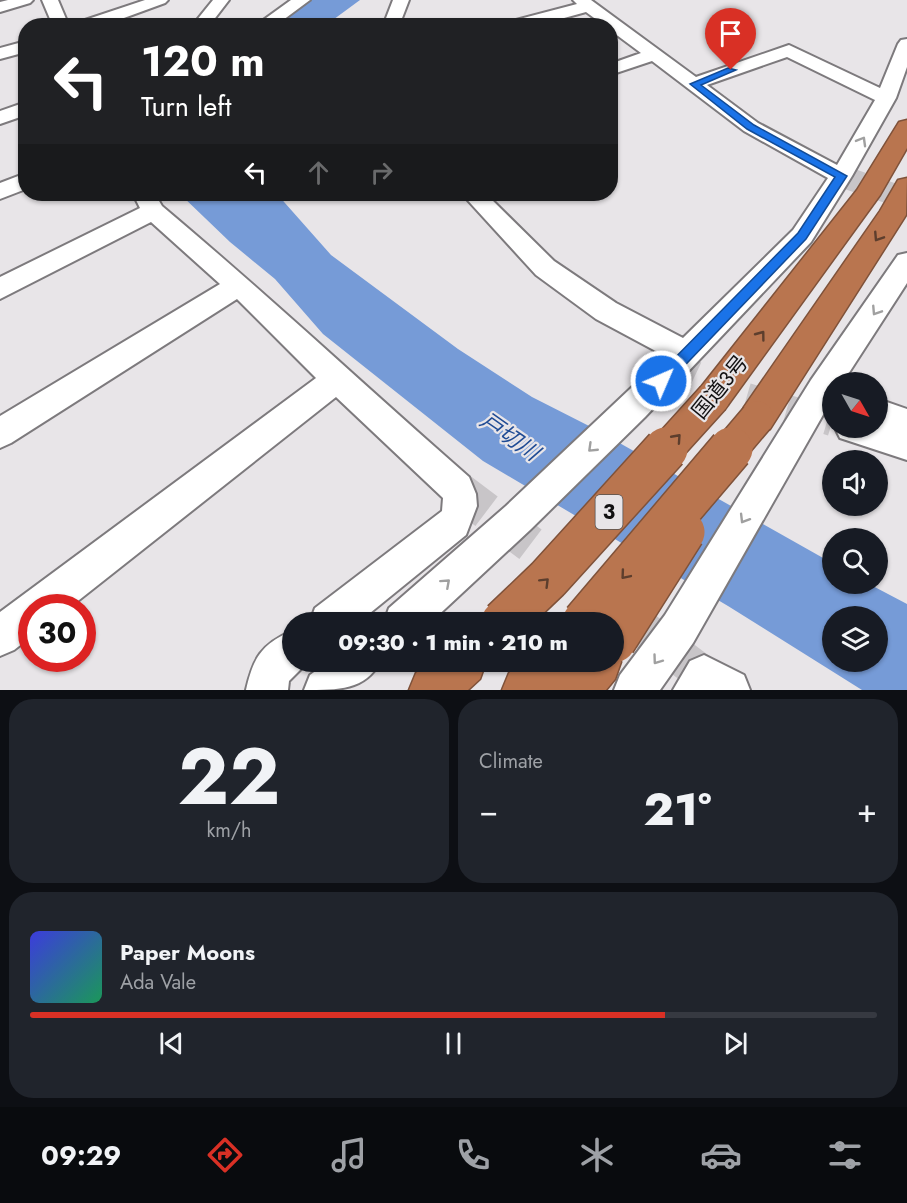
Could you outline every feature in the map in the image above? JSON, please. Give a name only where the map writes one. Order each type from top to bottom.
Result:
[{"type":"highway","name":"国道3号","points":[[513,612],[548,579],[713,398],[867,195],[907,127]]},
{"type":"highway","name":"3","points":[[592,612],[751,425],[892,215],[907,186]]},
{"type":"highway","points":[[624,625],[751,425]]},
{"type":"highway","points":[[434,690],[453,672]]},
{"type":"highway","points":[[526,690],[542,672]]},
{"type":"highway","points":[[576,690],[590,672]]},
{"type":"street","points":[[0,8],[24,0]]},
{"type":"street","points":[[50,0],[58,18]]},
{"type":"street","points":[[108,18],[160,0]]},
{"type":"street","points":[[206,18],[221,0]]},
{"type":"street","points":[[275,18],[302,0]]},
{"type":"street","points":[[394,18],[401,0]]},
{"type":"street","points":[[539,18],[585,3],[606,18]]},
{"type":"street","points":[[618,27],[751,127],[841,176]]},
{"type":"street","points":[[414,612],[518,518],[634,407],[678,359],[802,236],[841,176],[886,98],[907,44]]},
{"type":"street","points":[[0,54],[18,48]]},
{"type":"street","points":[[694,84],[789,50],[805,60],[886,98]]},
{"type":"street","points":[[618,67],[656,54]]},
{"type":"street","points":[[0,118],[18,111]]},
{"type":"street","points":[[0,192],[18,184]]},
{"type":"street","points":[[479,201],[545,268],[606,312],[678,359]]},
{"type":"street","points":[[0,288],[149,202],[457,489],[461,500],[459,514],[454,523],[342,612]]},
{"type":"street","points":[[839,372],[907,262]]},
{"type":"street","points":[[0,433],[239,285]]},
{"type":"street","points":[[56,594],[339,378]]},
{"type":"street","points":[[635,690],[679,629],[774,469],[822,399]]},
{"type":"street","points":[[888,416],[907,423]]},
{"type":"street","points":[[884,438],[907,445]]},
{"type":"street","points":[[0,636],[18,622]]},
{"type":"street","points":[[267,690],[272,670],[282,660]]},
{"type":"street","points":[[325,690],[348,672]]},
{"type":"street","points":[[694,690],[704,675],[729,690]]},
{"type":"water","points":[[310,0],[360,0],[336,18],[283,18]]},
{"type":"water","name":"戸切川","points":[[187,201],[283,201],[331,255],[458,349],[532,397],[593,428],[822,557],[822,594],[888,594],[907,604],[907,690],[862,690],[833,672],[888,672],[888,606],[822,606],[822,665],[728,606],[483,461],[323,334],[275,279],[230,242]]},
{"type":"tunnel","points":[[841,176],[907,199]]},
{"type":"tunnel","points":[[670,363],[733,393],[822,419]]},
{"type":"tunnel","points":[[457,489],[704,675]]},
{"type":"route","points":[[661,381],[802,236],[841,176],[751,127],[694,84],[731,70]]}]
